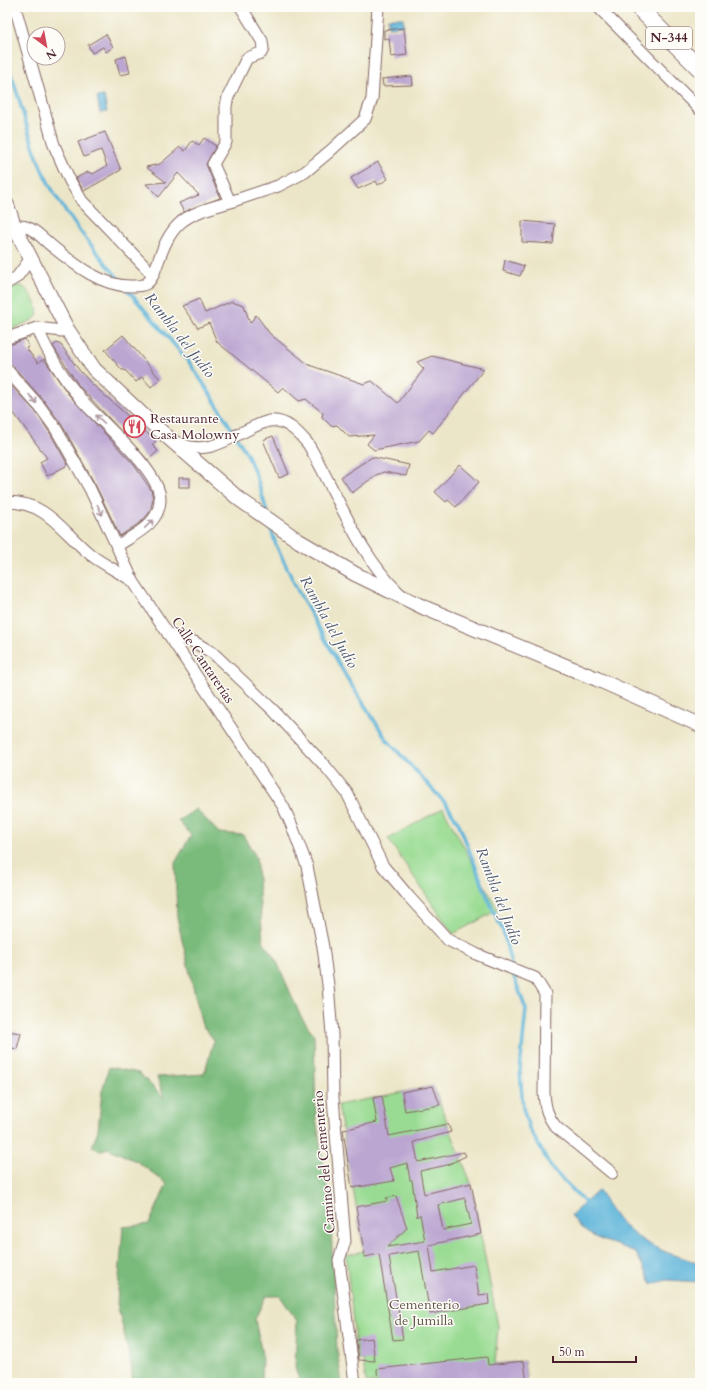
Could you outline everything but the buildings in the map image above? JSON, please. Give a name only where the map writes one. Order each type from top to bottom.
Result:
[{"type":"highway","name":"N-344","points":[[638,7],[700,69]]},
{"type":"main road","points":[[7,205],[11,224],[31,258],[67,329],[86,358],[101,377],[204,470],[252,508],[315,551],[355,574],[404,597],[700,724]]},
{"type":"street","points":[[15,7],[54,144],[67,177],[82,201],[153,275]]},
{"type":"street","points":[[230,202],[213,164],[226,142],[226,106],[228,97],[245,62],[252,56],[262,53],[264,46],[241,7]]},
{"type":"street","points":[[11,224],[31,228],[88,273],[114,284],[130,287],[143,286],[150,281],[168,238],[178,224],[197,214],[278,186],[305,172],[365,119],[369,112],[372,99],[378,7]]},
{"type":"street","points":[[598,7],[700,110]]},
{"type":"street","points":[[7,283],[17,277],[31,258]]},
{"type":"street","points":[[37,328],[48,352],[72,388],[88,407],[132,451],[160,494],[159,507],[152,522],[117,546]]},
{"type":"street","points":[[7,338],[37,328],[62,331],[67,329]]},
{"type":"street","name":"Calle Cantarerías","points":[[7,370],[40,407],[56,429],[73,457],[133,581],[283,806],[308,866],[323,947],[328,985]]},
{"type":"street","points":[[172,441],[193,449],[207,448],[222,443],[268,421],[276,420],[286,424],[301,436],[314,454],[369,559],[387,581],[404,597]]},
{"type":"street","points":[[7,502],[28,505],[48,514],[91,555],[133,581]]},
{"type":"street","points":[[168,634],[194,642],[213,653],[272,710],[326,767],[348,794],[384,866],[448,940],[535,978],[545,994],[544,1093],[546,1108],[550,1119],[556,1127],[612,1173]]},
{"type":"street","name":"Camino del Cementerio","points":[[328,985],[332,1034],[333,1098],[345,1234],[345,1241],[339,1260],[355,1383]]},
{"type":"green space","points":[[17,286],[22,286],[31,295],[37,307],[38,315],[33,320],[7,331],[7,290]]},
{"type":"green space","points":[[443,808],[498,910],[453,934],[388,839]]},
{"type":"green space","points":[[196,809],[219,833],[243,835],[256,857],[263,941],[277,962],[300,1015],[314,1035],[316,1118],[330,1206],[337,1350],[342,1383],[300,1383],[295,1368],[297,1321],[280,1296],[266,1296],[255,1319],[262,1355],[261,1383],[133,1383],[131,1363],[117,1303],[123,1227],[149,1224],[167,1184],[138,1162],[107,1148],[101,1151],[92,1147],[98,1130],[102,1091],[109,1067],[139,1073],[164,1098],[157,1077],[204,1074],[214,1040],[202,1025],[177,918],[175,863],[191,835],[178,821]]},
{"type":"green space","name":"Cementerio de Jumilla","points":[[433,1086],[471,1183],[498,1326],[495,1364],[524,1361],[527,1383],[366,1383],[363,1360],[357,1360],[346,1255],[364,1251],[338,1105]]},
{"type":"water","points":[[388,18],[403,18],[404,26],[388,27]]},
{"type":"water","points":[[104,96],[107,112],[100,113],[97,97]]},
{"type":"water","points":[[599,1190],[607,1204],[626,1228],[648,1244],[673,1255],[700,1263],[700,1282],[667,1280],[652,1284],[636,1253],[600,1239],[584,1230],[577,1224],[571,1215]]},
{"type":"waterway","name":"Rambla del Judío","points":[[7,62],[43,172],[59,202],[79,230],[122,283]]},
{"type":"waterway","name":"Rambla del Judío","points":[[126,288],[189,362],[209,392],[247,454],[257,478],[267,512]]},
{"type":"waterway","name":"Rambla del Judío","points":[[270,526],[276,545],[299,593],[347,678],[387,740],[447,805],[459,824],[489,901],[503,931],[514,977],[526,1009],[520,1071],[523,1108],[529,1128],[552,1169],[585,1202]]},
{"type":"place","name":"Restaurante Casa Molowny","points":[[134,426]]}]
